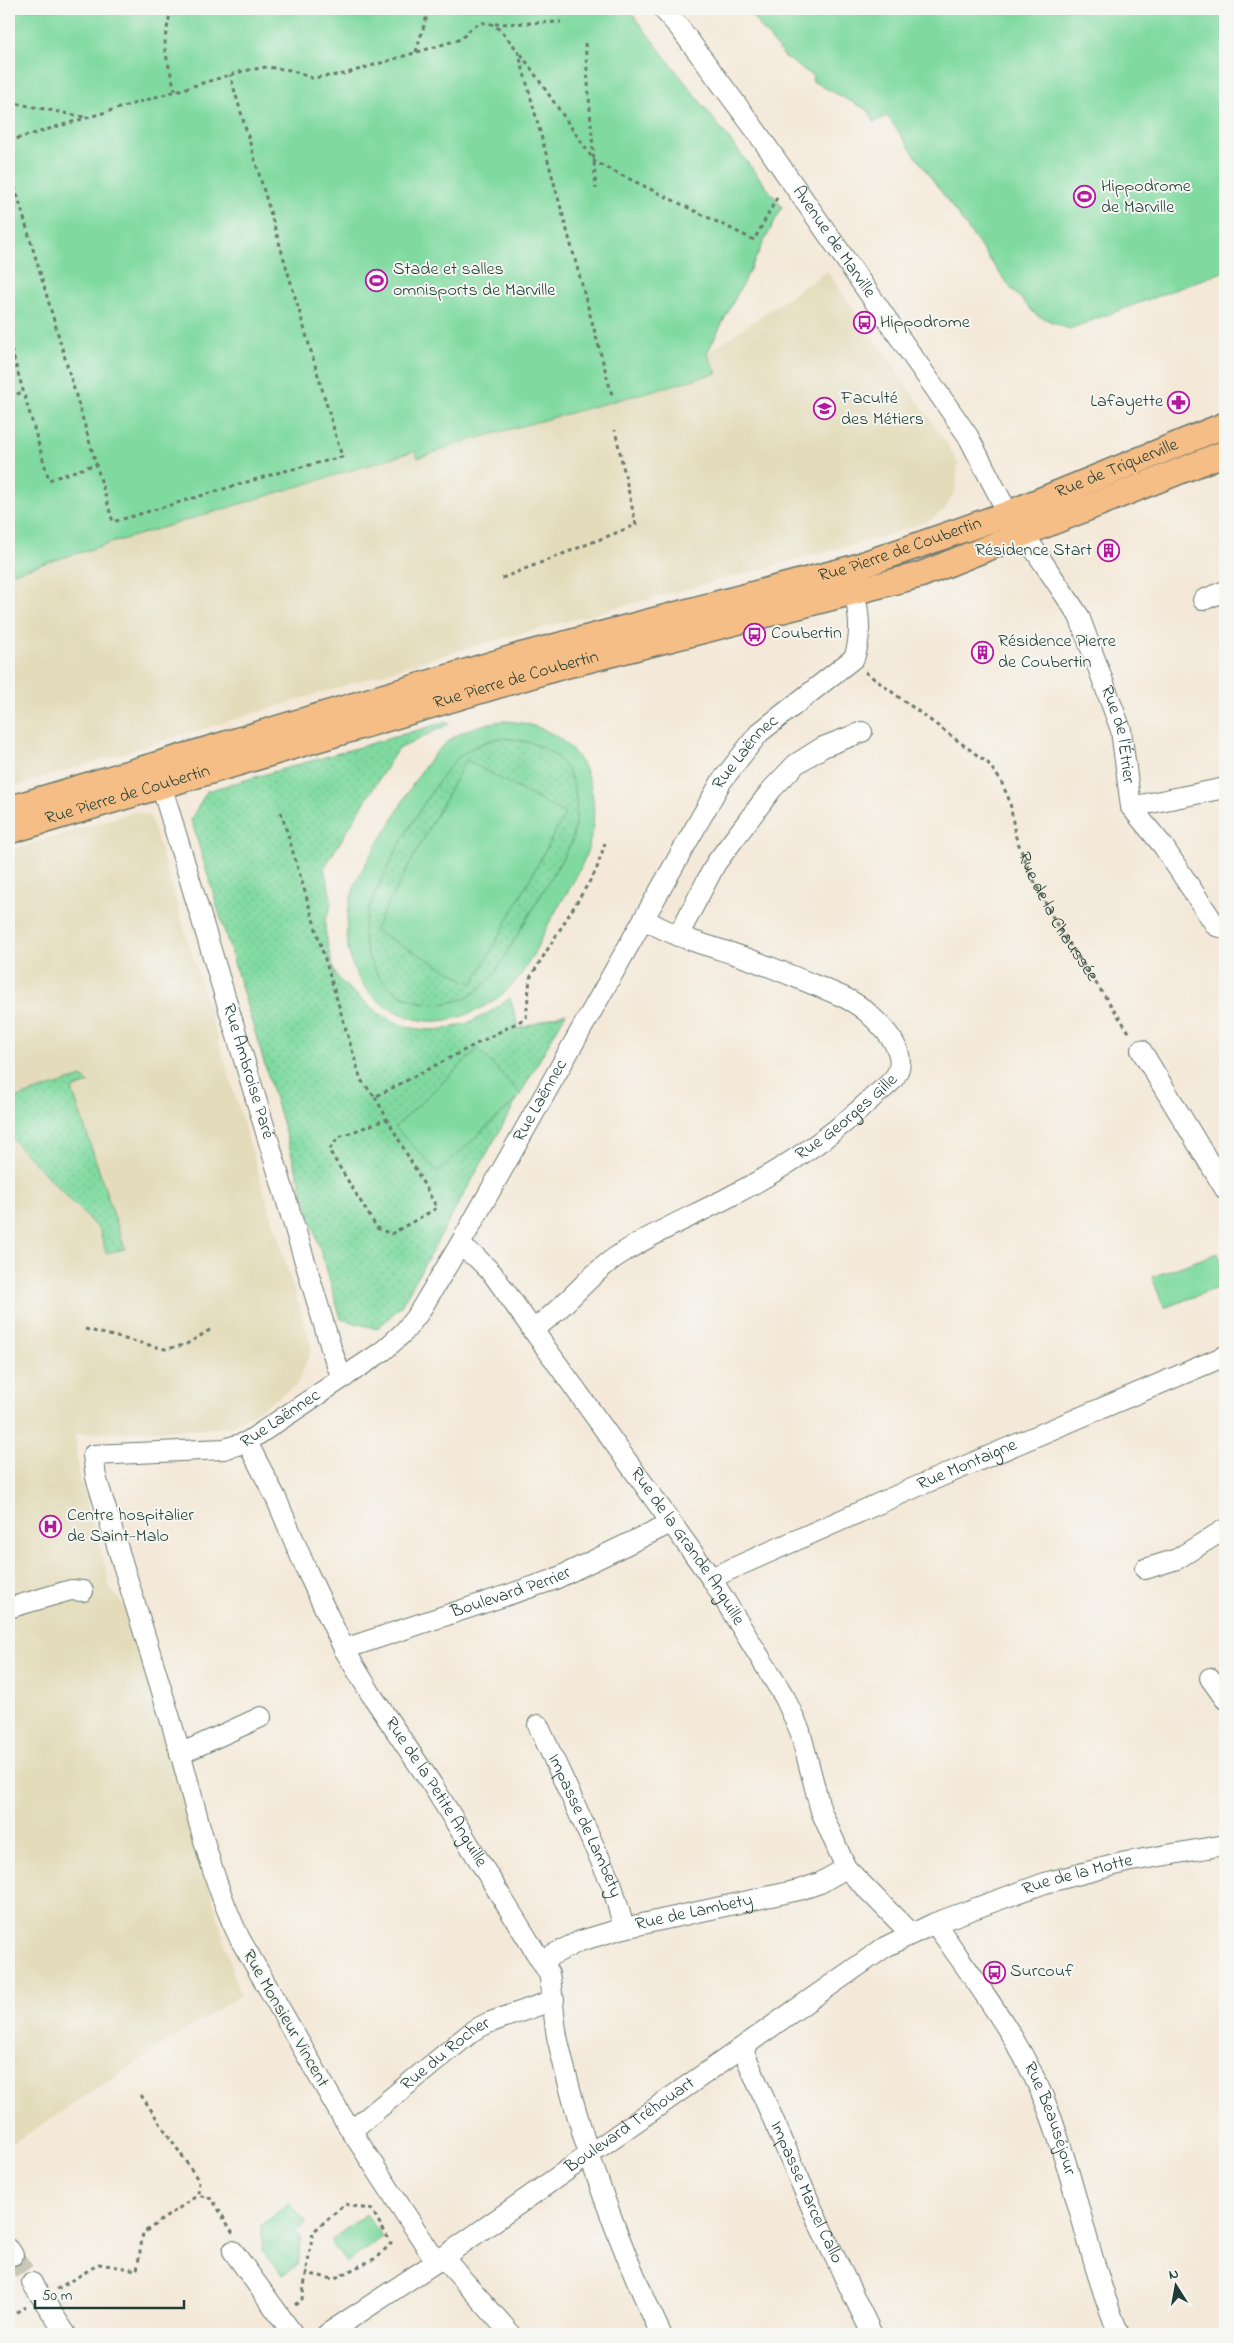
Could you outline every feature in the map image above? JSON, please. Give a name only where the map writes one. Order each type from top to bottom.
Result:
[{"type":"main road","name":"Rue de Triquerville","points":[[1010,513],[1225,425]]},
{"type":"main road","name":"Rue de Triquerville","points":[[1024,534],[1225,453]]},
{"type":"main road","name":"Rue Pierre de Coubertin","points":[[9,831],[158,775],[523,655],[853,568],[1010,513]]},
{"type":"main road","name":"Rue Pierre de Coubertin","points":[[9,809],[158,775],[556,668],[855,593],[920,575],[1024,534]]},
{"type":"street","name":"Avenue de Marville","points":[[663,9],[679,27],[754,128],[968,436],[1010,513],[1024,534]]},
{"type":"street","name":"Rue de l'Étrier","points":[[1024,534],[1079,616],[1121,730],[1132,807],[1163,846],[1216,926],[1225,928]]},
{"type":"street","points":[[1203,600],[1225,591]]},
{"type":"street","name":"Rue Laënnec","points":[[93,1455],[224,1449],[247,1442],[383,1351],[404,1332],[418,1314],[459,1246],[721,782],[759,733],[854,658],[858,645],[859,624],[855,593]]},
{"type":"street","points":[[678,936],[716,863],[772,789],[796,764],[824,747],[862,732]]},
{"type":"street","name":"Rue Ambroise Paré","points":[[158,775],[328,1339],[338,1368],[345,1377]]},
{"type":"street","name":"Rue de l'Étrier","points":[[1132,807],[1225,788]]},
{"type":"street","name":"Rue Georges Gille","points":[[532,1330],[543,1323],[596,1270],[655,1234],[733,1195],[783,1166],[860,1110],[897,1075],[901,1062],[889,1035],[869,1013],[841,996],[734,954],[678,936],[644,920]]},
{"type":"street","points":[[1141,1050],[1225,1189]]},
{"type":"street","name":"Rue de la Grande Anguille","points":[[459,1246],[476,1256],[492,1273],[710,1578],[785,1698],[800,1730],[821,1811],[852,1874]]},
{"type":"street","name":"Rue Montaigne","points":[[710,1578],[916,1487],[1225,1356]]},
{"type":"street","name":"Rue de la Petite Anguille","points":[[247,1442],[276,1498],[306,1569],[344,1649],[542,1960],[548,1974],[554,2000],[558,2040],[588,2153],[634,2277],[661,2334]]},
{"type":"street","name":"Rue Monsieur Vincent","points":[[93,1455],[96,1477],[180,1754],[214,1877],[227,1913],[240,1939],[346,2123],[430,2252],[439,2260],[448,2263],[511,2334]]},
{"type":"street","name":"Boulevard Perrier","points":[[344,1649],[553,1580],[671,1523]]},
{"type":"street","points":[[1146,1569],[1178,1559],[1225,1529]]},
{"type":"street","points":[[9,1608],[71,1590],[83,1591]]},
{"type":"street","points":[[1210,1678],[1225,1699]]},
{"type":"street","points":[[180,1754],[261,1717]]},
{"type":"street","name":"Impasse de Lambety","points":[[538,1725],[612,1885],[624,1928]]},
{"type":"street","name":"Rue de la Motte","points":[[935,1923],[1045,1883],[1126,1862],[1225,1845]]},
{"type":"street","points":[[852,1874],[910,1933]]},
{"type":"street","name":"Rue de Lambety","points":[[542,1960],[580,1941],[624,1928],[799,1890],[852,1874]]},
{"type":"street","name":"Boulevard Tréhouart","points":[[327,2334],[439,2260],[588,2153],[885,1947],[910,1933],[935,1923]]},
{"type":"street","name":"Rue Beauséjour","points":[[935,1923],[1016,2040],[1034,2076],[1051,2116],[1101,2281],[1120,2334]]},
{"type":"street","name":"Rue du Rocher","points":[[346,2123],[474,2030],[488,2023],[554,2000]]},
{"type":"street","name":"Impasse Marcel Callo","points":[[742,2048],[818,2222],[872,2334]]},
{"type":"street","points":[[233,2251],[282,2316],[293,2334]]},
{"type":"street","points":[[37,2291],[66,2334]]},
{"type":"path","points":[[171,9],[165,38],[165,51],[175,90]]},
{"type":"path","points":[[416,52],[429,9]]},
{"type":"path","points":[[9,141],[230,74],[267,67],[290,70],[312,78],[344,74],[461,39],[471,28],[484,22],[494,24],[561,22]]},
{"type":"path","points":[[494,24],[518,51],[595,162],[754,240],[778,195],[774,188]]},
{"type":"path","points":[[585,43],[596,189]]},
{"type":"path","points":[[518,51],[612,395]]},
{"type":"path","points":[[9,186],[14,184],[113,522],[277,473],[342,456],[230,74]]},
{"type":"path","points":[[9,102],[85,118]]},
{"type":"path","points":[[9,342],[49,480],[96,464]]},
{"type":"path","points":[[9,396],[24,392]]},
{"type":"path","points":[[502,578],[636,525],[614,430]]},
{"type":"path","name":"Rue de la Chaussée","points":[[867,675],[988,763],[1001,781],[1010,802],[1015,835],[1031,875],[1058,927],[1141,1050]]},
{"type":"path","points":[[281,812],[361,1080],[375,1097],[437,1208],[390,1234],[377,1228],[329,1150],[339,1137],[387,1119]]},
{"type":"path","points":[[375,1097],[526,1018],[530,978],[596,871],[605,843]]},
{"type":"path","points":[[84,1329],[165,1349],[185,1345],[213,1328]]},
{"type":"path","points":[[141,2095],[199,2181],[198,2195]]},
{"type":"path","points":[[198,2195],[212,2199],[239,2241],[233,2251]]},
{"type":"path","points":[[37,2291],[99,2264],[137,2270],[143,2233],[198,2195]]},
{"type":"path","points":[[282,2316],[302,2299],[306,2273],[313,2232],[345,2204],[372,2210],[391,2243],[378,2257],[334,2279],[306,2273]]},
{"type":"path","points":[[9,2320],[12,2334]]},
{"type":"shaded area","points":[[827,271],[948,445],[958,464],[956,489],[945,509],[929,521],[888,535],[474,646],[9,788],[9,574],[416,451],[418,457],[452,445],[717,372],[707,353]]},
{"type":"shaded area","name":"Centre hospitalier de Saint-Malo","points":[[136,811],[150,816],[312,1349],[296,1386],[231,1427],[75,1434],[78,1471],[109,1581],[107,1585],[131,1614],[240,1995],[9,2146],[9,851]]},
{"type":"green space","name":"Stade et salles omnisports de Marville","points":[[9,9],[628,9],[782,207],[707,353],[717,373],[452,445],[418,458],[415,451],[9,574]]},
{"type":"green space","name":"Hippodrome de Marville","points":[[746,9],[1225,9],[1225,271],[1069,329],[1036,315],[1008,285],[887,116],[874,122],[869,111],[812,81],[813,76],[785,57]]},
{"type":"green space","points":[[502,721],[529,725],[552,734],[570,748],[583,765],[591,786],[594,809],[591,834],[584,860],[531,959],[506,991],[487,1005],[464,1016],[440,1021],[416,1019],[394,1011],[377,999],[363,985],[354,968],[348,950],[347,930],[354,888],[416,779],[430,759],[447,742],[460,734],[473,728]],"holes":[[[494,739],[522,741],[541,747],[556,756],[566,769],[573,784],[576,802],[576,822],[571,844],[494,975],[488,981],[469,996],[447,1003],[429,1003],[412,1000],[396,992],[383,981],[373,967],[366,950],[364,931],[375,894],[387,868],[418,813],[434,788],[459,757],[473,747]]]},
{"type":"green space","points":[[446,722],[449,724],[397,750],[324,868],[331,902],[325,921],[325,929],[335,973],[339,980],[377,1012],[396,1022],[415,1028],[434,1030],[472,1021],[510,998],[519,1029],[566,1013],[401,1306],[377,1329],[341,1319],[191,819],[207,791]]},
{"type":"green space","points":[[499,738],[522,741],[541,747],[556,756],[566,769],[573,784],[576,802],[576,822],[571,844],[494,975],[488,981],[469,996],[447,1003],[429,1003],[412,1000],[396,992],[383,981],[373,967],[366,950],[364,931],[367,916],[375,894],[402,840],[418,812],[448,769],[468,750]]},
{"type":"green space","points":[[466,760],[565,814],[473,984],[374,930]]},
{"type":"green space","points":[[478,1049],[521,1095],[438,1172],[395,1127]]},
{"type":"green space","points":[[82,1077],[89,1083],[72,1089],[125,1249],[106,1253],[100,1231],[9,1136],[9,1100]]},
{"type":"green space","points":[[1218,1253],[1225,1271],[1225,1285],[1164,1308],[1152,1277]]},
{"type":"green space","points":[[290,2203],[307,2223],[296,2231],[301,2240],[297,2266],[283,2275],[262,2252],[262,2225]]},
{"type":"green space","points":[[366,2214],[383,2237],[346,2263],[330,2241]]},
{"type":"tunnel","points":[[13,2255],[32,2283]]},
{"type":"place","name":"Hippodrome de Marville","points":[[1085,197]]},
{"type":"place","name":"Stade et salles omnisports de Marville","points":[[377,280]]},
{"type":"place","name":"Hippodrome","points":[[864,323]]},
{"type":"place","name":"Lafayette","points":[[1179,402]]},
{"type":"place","name":"Faculté des Métiers","points":[[825,409]]},
{"type":"place","name":"Résidence Start","points":[[1108,551]]},
{"type":"place","name":"Coubertin","points":[[755,634]]},
{"type":"place","name":"Résidence Pierre de Coubertin","points":[[982,652]]},
{"type":"place","name":"Centre hospitalier de Saint-Malo","points":[[51,1526]]},
{"type":"place","name":"Surcouf","points":[[994,1972]]}]
